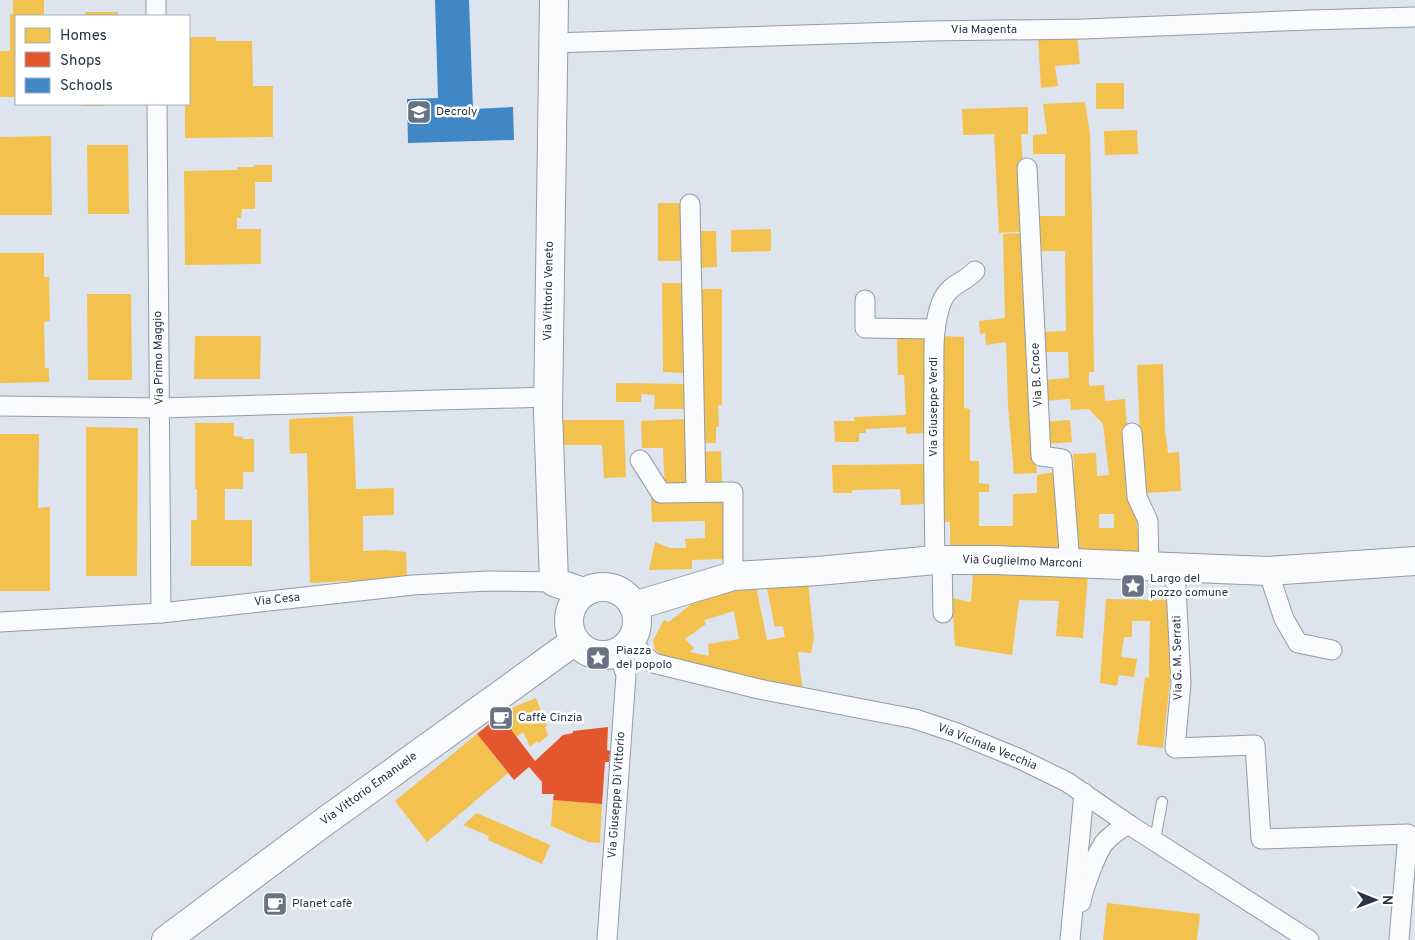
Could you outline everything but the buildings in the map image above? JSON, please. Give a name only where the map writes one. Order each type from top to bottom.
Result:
[{"type":"street","points":[[156,0],[156,15]]},
{"type":"street","name":"Via Vittorio Veneto","points":[[554,0],[548,397],[554,582]]},
{"type":"street","name":"Via Magenta","points":[[553,43],[920,31],[1084,29],[1415,17]]},
{"type":"street","name":"Via Primo Maggio","points":[[157,105],[161,613]]},
{"type":"street","name":"Via B. Croce","points":[[1027,168],[1041,456],[1062,459],[1070,564]]},
{"type":"street","points":[[690,204],[696,492]]},
{"type":"street","name":"Via Giuseppe Verdi","points":[[943,613],[933,417],[935,329],[943,300],[952,286],[968,278],[975,271]]},
{"type":"street","points":[[865,300],[865,328],[935,329]]},
{"type":"street","points":[[0,406],[160,408],[548,397]]},
{"type":"street","name":"Via G. M. Serrati","points":[[1132,433],[1136,497],[1148,521],[1162,567],[1181,683],[1175,748],[1255,745],[1260,839],[1408,834],[1399,940]]},
{"type":"street","points":[[640,460],[661,493],[733,492],[733,576]]},
{"type":"street","name":"Via Guglielmo Marconi","points":[[634,606],[733,576],[818,571],[939,560],[996,560],[1268,571],[1415,561]]},
{"type":"street","points":[[1268,571],[1284,619],[1298,643],[1332,650]]},
{"type":"street","name":"Via Cesa","points":[[0,622],[161,613],[413,585],[488,581],[554,582]]},
{"type":"street","points":[[554,582],[584,592]]},
{"type":"street","points":[[597,587],[612,588],[625,594],[634,606],[637,618],[636,631],[624,647],[609,655],[590,653],[581,648],[570,631],[568,620],[570,609],[584,592],[597,587]]},
{"type":"street","name":"Via Vittorio Emanuele","points":[[166,940],[320,825],[575,641]]},
{"type":"street","name":"Via Vicinale Vecchia","points":[[624,647],[653,663],[759,689],[914,719],[957,733],[1020,759],[1067,782],[1128,824],[1309,940]]},
{"type":"street","name":"Via Giuseppe Di Vittorio","points":[[607,940],[626,675],[624,647]]},
{"type":"street","points":[[1070,940],[1084,793]]},
{"type":"street","points":[[1075,940],[1082,897],[1096,859],[1103,844],[1118,830],[1128,824]]},
{"type":"lane","points":[[1155,840],[1162,802]]},
{"type":"place","name":"Decroly","points":[[419,112]]},
{"type":"place","name":"Largo del pozzo comune","points":[[1133,586]]},
{"type":"place","name":"Piazza del popolo","points":[[598,658]]},
{"type":"place","name":"Caffè Cinzia","points":[[501,718]]},
{"type":"place","name":"Planet cafè","points":[[275,904]]}]
